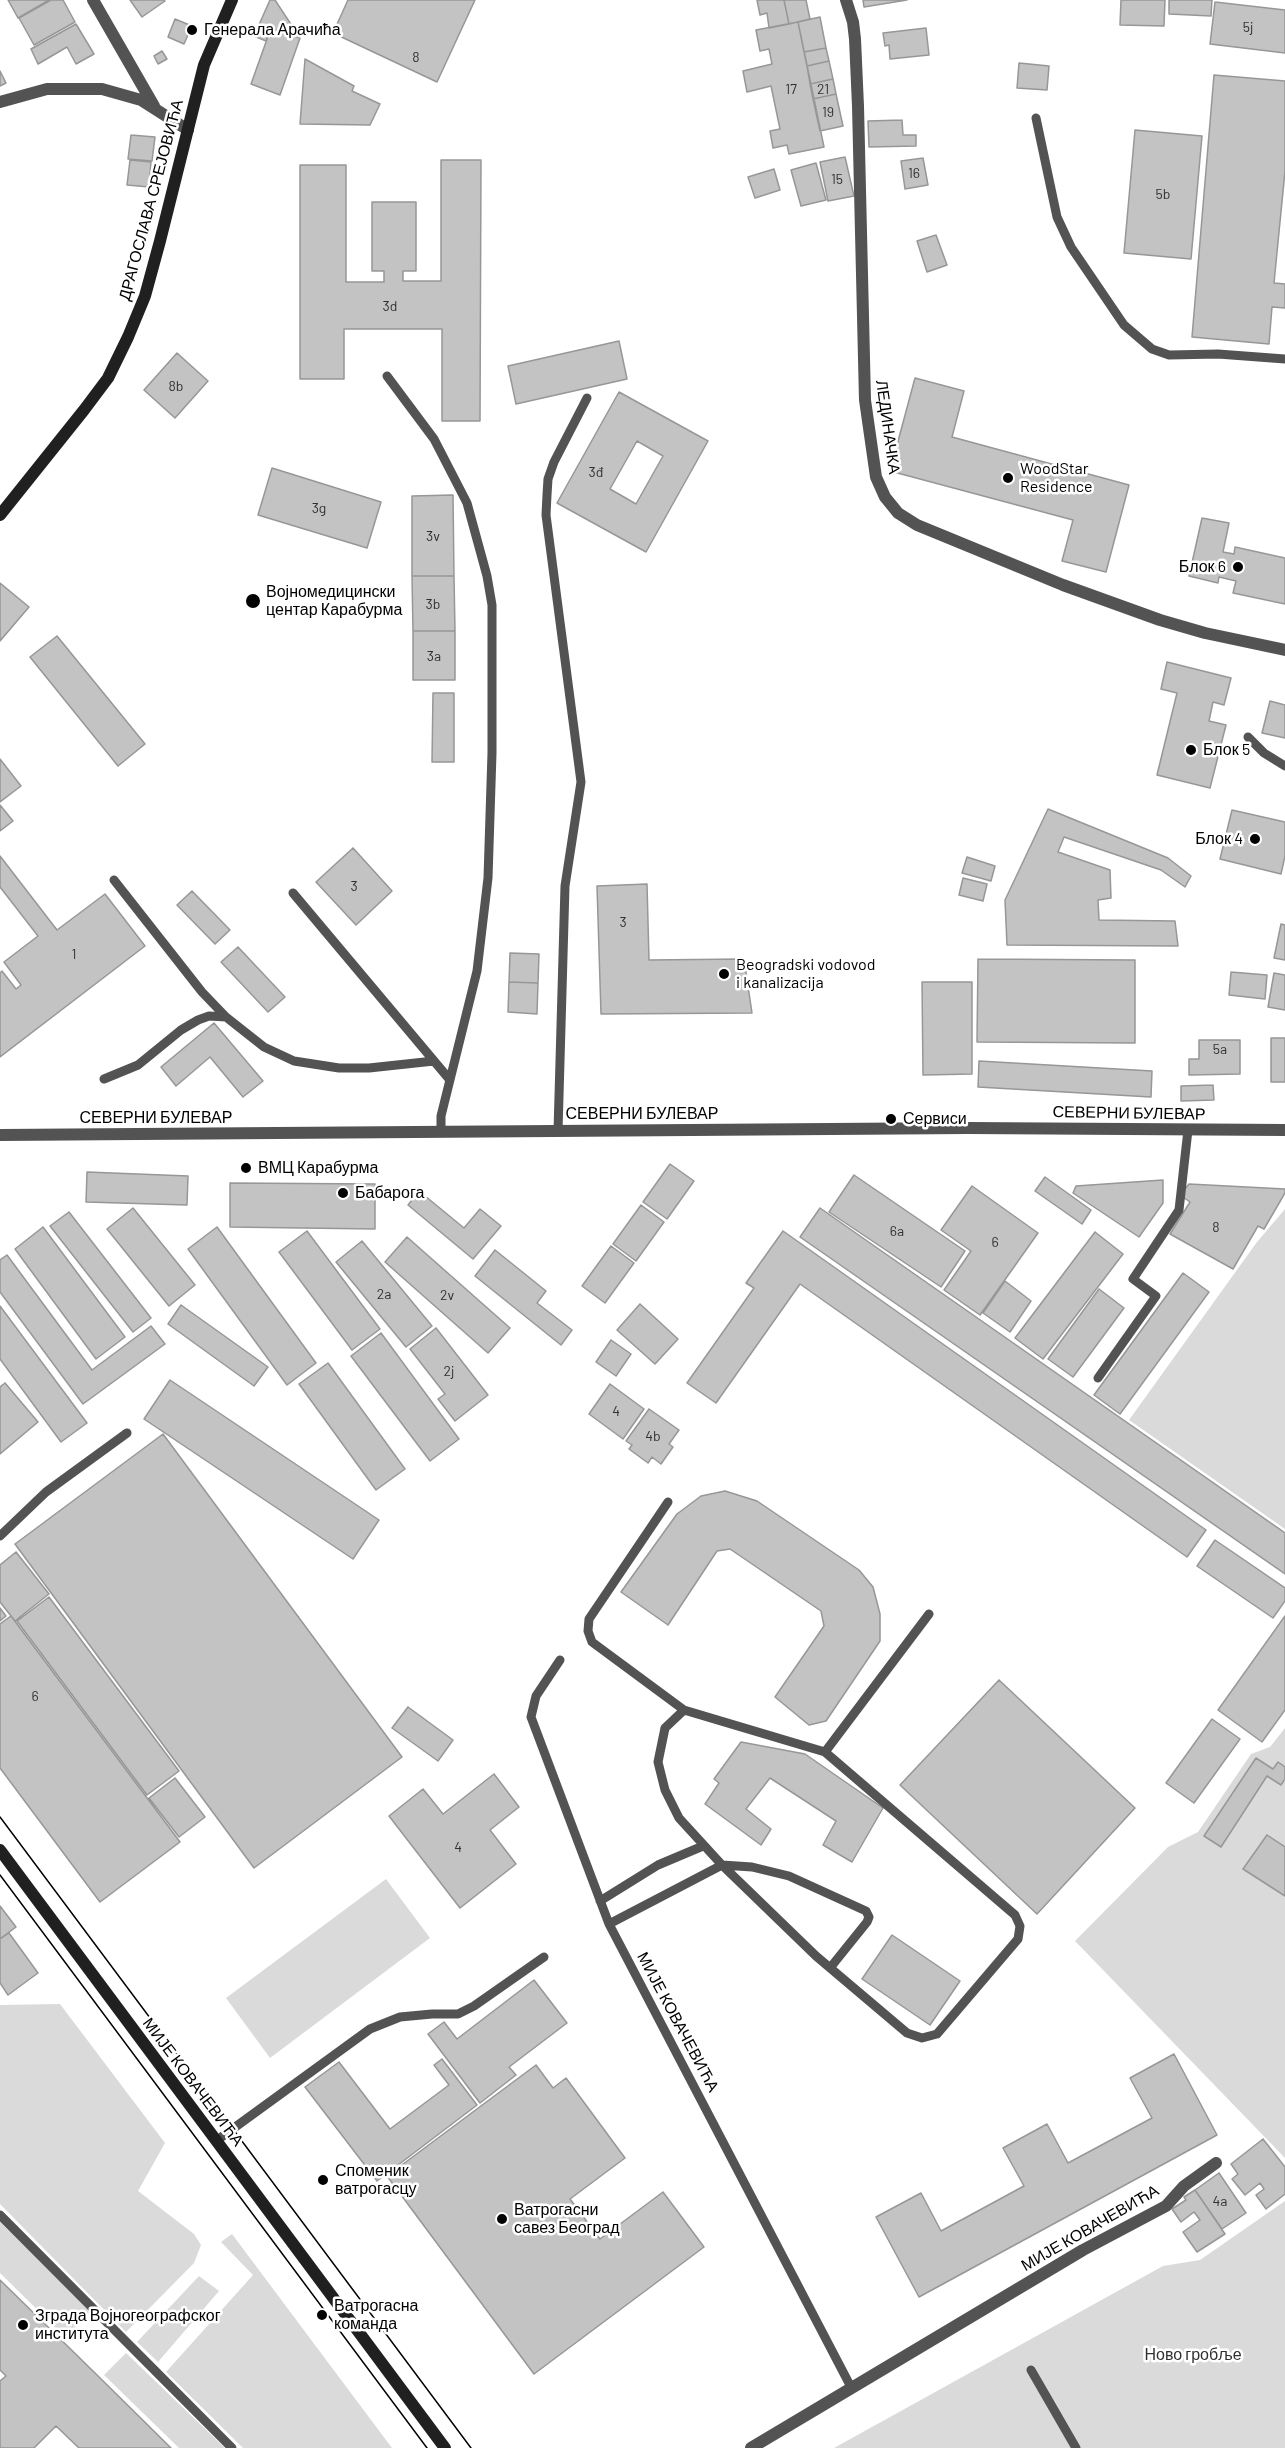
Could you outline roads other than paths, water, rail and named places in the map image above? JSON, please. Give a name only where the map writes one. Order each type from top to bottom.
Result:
[{"type":"main road","name":"ДРАГОСЛАВА СРЕЈОВИЋА","points":[[0,515],[84,410],[118,359],[144,296],[207,57],[232,0]]},
{"type":"main road","name":"МИЈЕ КОВАЧЕВИЋА","points":[[0,1850],[445,2448]]},
{"type":"street","points":[[93,0],[154,107]]},
{"type":"street","name":"ЛЕДИНАЧКА","points":[[846,0],[852,22],[855,51],[865,400],[876,477],[885,497],[898,513],[917,525],[1063,585],[1160,620],[1205,633],[1285,650]]},
{"type":"street","points":[[0,102],[47,89],[86,87],[123,94],[154,107],[188,130]]},
{"type":"street","name":"СЕВЕРНИ БУЛЕВАР","points":[[0,1135],[957,1128],[1285,1130]]},
{"type":"street","name":"МИЈЕ КОВАЧЕВИЋА","points":[[751,2448],[1083,2250],[1166,2206],[1184,2186],[1216,2163]]},
{"type":"lane","points":[[1036,118],[1057,217],[1071,248],[1124,326],[1152,349],[1169,355],[1218,354],[1285,359]]},
{"type":"lane","points":[[387,376],[434,439],[467,503],[487,576],[492,605],[492,753],[488,878],[477,971],[441,1116],[441,1132]]},
{"type":"lane","points":[[558,1131],[565,886],[581,782],[546,515],[548,478],[587,398]]},
{"type":"lane","points":[[1248,737],[1264,753],[1285,766]]},
{"type":"lane","points":[[114,880],[202,992],[226,1017],[258,1043],[294,1061],[339,1068],[369,1068],[434,1061]]},
{"type":"lane","points":[[293,893],[450,1080]]},
{"type":"lane","points":[[104,1079],[138,1065],[181,1030],[198,1020],[209,1016],[226,1017]]},
{"type":"lane","points":[[1098,1378],[1156,1296],[1133,1279],[1179,1210],[1188,1130]]},
{"type":"lane","points":[[0,1536],[46,1492],[127,1433]]},
{"type":"lane","points":[[668,1502],[589,1619],[588,1631],[592,1642],[684,1710],[825,1752],[1015,1914],[1020,1926],[1018,1939],[937,2034],[922,2038],[908,2033],[831,1968],[722,1865],[679,1818],[665,1790],[658,1762],[665,1728],[684,1710]]},
{"type":"lane","points":[[825,1752],[929,1614]]},
{"type":"lane","name":"МИЈЕ КОВАЧЕВИЋА","points":[[560,1660],[536,1696],[531,1717],[609,1924],[852,2389]]},
{"type":"lane","points":[[600,1901],[658,1865],[703,1846]]},
{"type":"lane","points":[[609,1924],[722,1865],[752,1867],[789,1876],[866,1911],[869,1917],[867,1922],[831,1968]]},
{"type":"lane","points":[[216,2140],[370,2029],[400,2017],[458,2014],[474,2006],[544,1958]]},
{"type":"lane","points":[[0,2215],[232,2448]]},
{"type":"lane","points":[[1031,2370],[1076,2448]]},
{"type":"tram line","points":[[0,1817],[471,2448]]},
{"type":"tram line","points":[[0,1875],[427,2448]]},
{"type":"place","name":"Генерала Арачића","points":[[192,30]]},
{"type":"place","name":"WoodStar Residence","points":[[1008,478]]},
{"type":"place","name":"Блок 6","points":[[1238,567]]},
{"type":"place","name":"Војномедицински центар Карабурма","points":[[253,601]]},
{"type":"place","name":"Блок 5","points":[[1191,750]]},
{"type":"place","name":"Блок 4","points":[[1255,839]]},
{"type":"place","name":"Beogradski vodovod i kanalizacija","points":[[724,974]]},
{"type":"place","name":"Сервиси","points":[[891,1119]]},
{"type":"place","name":"ВМЦ Карабурма","points":[[246,1168]]},
{"type":"place","name":"Бабарога","points":[[343,1193]]},
{"type":"place","name":"Споменик ватрогасцу","points":[[323,2180]]},
{"type":"place","name":"Ватрогасни савез Београд","points":[[502,2219]]},
{"type":"place","name":"Ватрогасна команда","points":[[322,2315]]},
{"type":"place","name":"Зграда Војногеографског института","points":[[23,2325]]},
{"type":"park label","name":"Ново гробље","points":[[1193,2355]]}]
